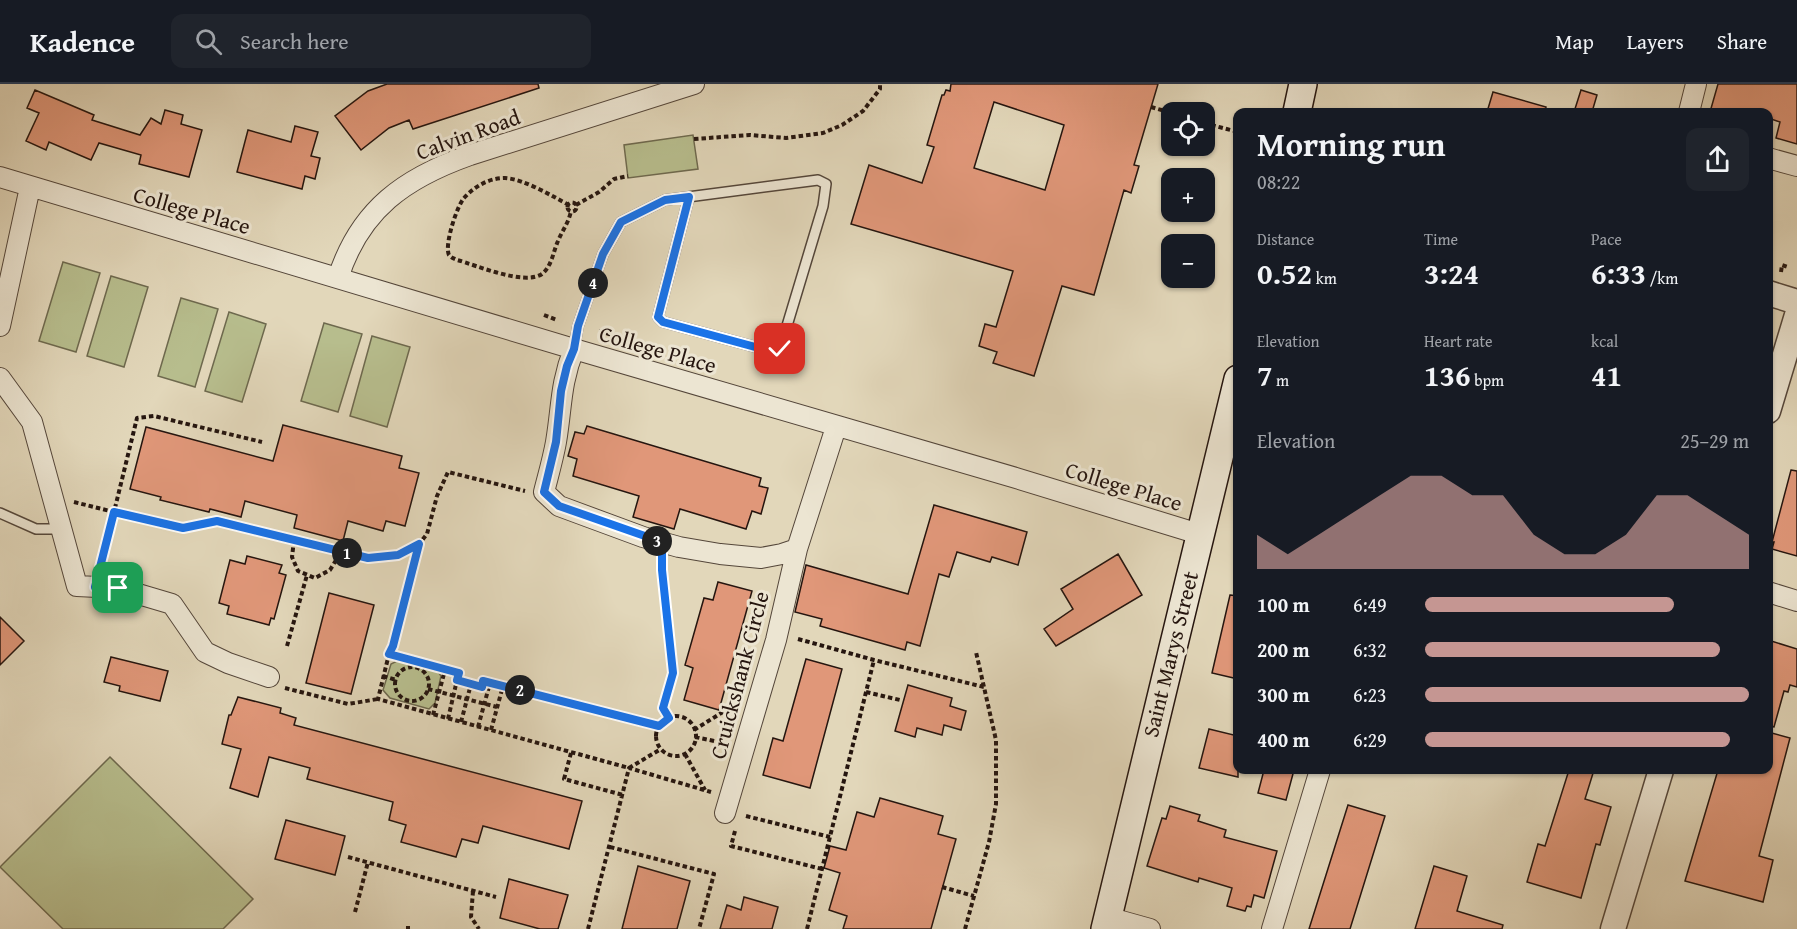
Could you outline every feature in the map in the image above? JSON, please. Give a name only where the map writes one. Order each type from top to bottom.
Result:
[{"type":"main road","points":[[1299,108],[1303,84]]},
{"type":"main road","name":"Saint Marys Street","points":[[1106,923],[1199,534],[1231,434],[1233,418]]},
{"type":"street","name":"Calvin Road","points":[[338,278],[344,259],[359,231],[372,215],[396,192],[430,171],[470,155],[694,84]]},
{"type":"street","points":[[1690,108],[1696,84]]},
{"type":"street","points":[[1773,159],[1797,166]]},
{"type":"street","name":"College Place","points":[[0,177],[1199,534]]},
{"type":"street","points":[[0,326],[30,187]]},
{"type":"street","points":[[1773,295],[1797,302]]},
{"type":"street","points":[[1773,394],[1797,315]]},
{"type":"street","name":"Cruickshank Circle","points":[[574,349],[561,391],[556,442],[544,492],[559,506],[662,542],[720,554],[761,558],[797,549]]},
{"type":"street","points":[[0,378],[32,422],[77,586],[118,588],[172,604],[205,652],[277,682]]},
{"type":"street","name":"Cruickshank Circle","points":[[734,818],[797,549],[836,427]]},
{"type":"street","points":[[1773,594],[1797,601]]},
{"type":"street","points":[[1272,929],[1319,774]]},
{"type":"street","points":[[1613,929],[1660,774]]},
{"type":"street","points":[[1106,923],[1150,929]]},
{"type":"lane","points":[[574,349],[578,326],[603,254],[621,222],[665,200],[818,180],[826,184],[823,206],[780,349],[774,352],[663,322],[658,317],[689,197]]},
{"type":"lane","points":[[0,513],[36,529],[62,529]]},
{"type":"path","points":[[694,139],[744,135],[786,138],[823,133],[842,125],[863,111],[880,89],[880,84]]},
{"type":"path","points":[[1151,107],[1161,110]]},
{"type":"path","points":[[1215,126],[1233,131]]},
{"type":"path","points":[[571,212],[568,205],[519,181],[504,178],[484,182],[469,193],[458,207],[448,253],[457,260],[501,273],[522,278],[537,276],[552,260],[556,245],[576,205],[599,192],[614,178],[628,176]]},
{"type":"path","points":[[568,205],[572,202],[576,205]]},
{"type":"path","points":[[1780,272],[1782,265],[1788,267]]},
{"type":"path","points":[[544,315],[558,320]]},
{"type":"path","points":[[599,331],[612,335]]},
{"type":"path","points":[[95,587],[137,418],[154,416],[262,442]]},
{"type":"path","points":[[53,497],[183,528],[217,521],[368,558],[398,555],[419,544],[427,534],[437,496],[448,472],[530,492]]},
{"type":"path","points":[[294,540],[292,557],[298,571],[315,578],[330,570],[341,551]]},
{"type":"path","points":[[662,542],[662,570],[673,673],[663,708],[669,718]]},
{"type":"path","points":[[378,699],[419,544]]},
{"type":"path","points":[[287,646],[307,575]]},
{"type":"path","points":[[777,633],[984,687]]},
{"type":"path","points":[[965,929],[989,842],[996,804],[996,740],[976,652]]},
{"type":"path","points":[[389,654],[459,673],[448,719]]},
{"type":"path","points":[[807,929],[874,660]]},
{"type":"path","points":[[417,668],[418,662]]},
{"type":"path","points":[[406,668],[417,668],[422,670],[428,678],[428,689],[421,698],[408,700],[400,696],[396,680],[401,671],[406,668]]},
{"type":"path","points":[[434,715],[445,669]]},
{"type":"path","points":[[383,676],[396,680]]},
{"type":"path","points":[[457,680],[482,687],[483,681],[659,726]]},
{"type":"path","points":[[277,682],[348,704],[378,699],[716,793]]},
{"type":"path","points":[[478,727],[490,683]]},
{"type":"path","points":[[461,722],[471,684]]},
{"type":"path","points":[[491,730],[503,686]]},
{"type":"path","points":[[428,689],[497,707]]},
{"type":"path","points":[[866,692],[900,700]]},
{"type":"path","points":[[406,707],[408,700]]},
{"type":"path","points":[[694,730],[743,700]]},
{"type":"path","points":[[681,717],[687,720],[694,730],[695,737],[691,749],[686,754],[672,756],[661,749],[656,738],[659,726],[669,718],[681,717]]},
{"type":"path","points":[[695,737],[730,744]]},
{"type":"path","points":[[588,929],[629,768],[661,749]]},
{"type":"path","points":[[571,753],[564,779],[622,795]]},
{"type":"path","points":[[686,754],[705,790]]},
{"type":"path","points":[[822,869],[731,846],[734,818],[830,837]]},
{"type":"path","points":[[610,847],[714,874],[699,929]]},
{"type":"path","points":[[348,857],[496,897]]},
{"type":"path","points":[[355,912],[368,862]]},
{"type":"path","points":[[942,887],[974,896]]},
{"type":"path","points":[[473,891],[471,917],[479,929]]},
{"type":"green space","points":[[693,135],[698,169],[628,178],[624,145]]},
{"type":"green space","points":[[63,262],[100,273],[76,352],[39,341]]},
{"type":"green space","points":[[111,276],[148,287],[124,367],[87,356]]},
{"type":"green space","points":[[181,298],[218,309],[195,387],[158,376]]},
{"type":"green space","points":[[229,312],[266,324],[242,402],[205,391]]},
{"type":"green space","points":[[324,323],[362,334],[338,412],[301,401]]},
{"type":"green space","points":[[372,336],[410,347],[387,427],[350,416]]},
{"type":"green space","points":[[399,660],[437,670],[441,676],[435,703],[429,709],[390,698],[383,690],[391,664]]},
{"type":"green space","points":[[110,757],[253,899],[223,929],[63,929],[0,867]]},
{"type":"building","points":[[387,84],[538,84],[539,88],[413,129],[409,120],[389,128],[361,150],[335,116],[368,91]]},
{"type":"building","points":[[951,84],[1158,84],[1134,165],[1139,166],[1131,193],[1124,190],[1094,295],[1062,286],[1034,376],[993,363],[997,352],[979,346],[985,324],[996,327],[1013,271],[851,224],[869,165],[922,183],[934,147],[927,145],[942,95],[946,90],[950,91]],"holes":[[[994,102],[1064,125],[1045,190],[974,168]]]},
{"type":"building","points":[[1718,84],[1797,84],[1797,144],[1776,138],[1780,122],[1773,120],[1773,108],[1711,108]]},
{"type":"building","points":[[35,90],[94,115],[92,120],[140,135],[151,118],[161,124],[165,110],[183,115],[181,124],[202,130],[189,177],[139,164],[141,155],[99,143],[91,160],[49,142],[46,150],[26,141],[39,113],[27,108]]},
{"type":"building","points":[[1581,90],[1597,95],[1593,108],[1575,108]]},
{"type":"building","points":[[1493,92],[1546,107],[1546,108],[1488,108]]},
{"type":"building","points":[[295,126],[318,132],[311,156],[320,158],[315,179],[305,176],[302,189],[237,172],[248,130],[291,142]]},
{"type":"building","points":[[283,425],[402,456],[399,468],[419,473],[405,526],[386,521],[383,531],[348,521],[343,541],[294,528],[297,515],[245,501],[241,517],[160,500],[161,497],[130,489],[146,427],[273,461]]},
{"type":"building","points":[[587,426],[761,478],[759,486],[768,488],[761,514],[752,511],[746,529],[680,509],[674,529],[633,517],[639,496],[573,476],[577,459],[568,456],[575,432],[584,434]]},
{"type":"building","points":[[1791,470],[1797,471],[1797,556],[1773,549],[1773,538]]},
{"type":"building","points":[[934,505],[1027,532],[1018,565],[992,557],[990,562],[957,552],[949,577],[939,574],[920,646],[907,642],[905,650],[820,626],[822,619],[795,612],[806,565],[908,594]]},
{"type":"building","points":[[1118,554],[1142,595],[1056,646],[1044,629],[1073,609],[1061,589]]},
{"type":"building","points":[[247,556],[282,565],[279,573],[286,575],[274,619],[271,618],[269,625],[227,614],[229,606],[219,603],[230,560],[245,564]]},
{"type":"building","points":[[718,582],[752,591],[719,710],[684,700],[693,668],[685,665],[704,598],[713,600]]},
{"type":"building","points":[[329,593],[374,605],[351,694],[306,683]]},
{"type":"building","points":[[1230,595],[1233,595],[1233,678],[1212,673]]},
{"type":"building","points":[[0,617],[24,641],[0,665]]},
{"type":"building","points":[[1773,642],[1797,649],[1797,687],[1790,685],[1788,692],[1784,691],[1774,727]]},
{"type":"building","points":[[111,657],[168,671],[160,701],[119,691],[120,686],[104,682]]},
{"type":"building","points":[[806,659],[842,669],[810,788],[763,775],[773,738],[783,741]]},
{"type":"building","points":[[908,685],[952,698],[950,706],[966,711],[961,730],[944,725],[942,735],[917,728],[915,737],[895,731]]},
{"type":"building","points":[[238,697],[281,708],[280,713],[296,718],[294,725],[582,801],[569,849],[483,826],[478,843],[462,839],[456,857],[401,842],[406,825],[389,820],[393,802],[307,779],[310,768],[269,757],[258,797],[230,788],[241,749],[222,744],[229,715]]},
{"type":"building","points":[[1209,729],[1233,735],[1233,774],[1238,774],[1238,777],[1199,768]]},
{"type":"building","points":[[1773,733],[1790,738],[1759,856],[1773,860],[1763,902],[1685,881],[1717,774],[1773,774]]},
{"type":"building","points":[[1263,774],[1293,774],[1286,800],[1258,793]]},
{"type":"building","points":[[1568,774],[1593,774],[1585,799],[1611,807],[1600,845],[1596,844],[1581,898],[1527,882],[1538,844],[1545,846]]},
{"type":"building","points":[[880,798],[943,816],[938,834],[956,839],[931,929],[843,929],[847,916],[829,910],[840,873],[824,868],[830,846],[846,850],[857,812],[874,817]]},
{"type":"building","points":[[1348,805],[1385,816],[1350,929],[1309,929]]},
{"type":"building","points":[[1170,806],[1200,815],[1198,821],[1226,830],[1224,837],[1277,851],[1264,898],[1254,895],[1251,907],[1247,906],[1245,911],[1227,906],[1232,888],[1199,878],[1198,882],[1147,866],[1162,818],[1166,819]]},
{"type":"building","points":[[286,820],[345,836],[335,875],[275,859]]},
{"type":"building","points":[[638,866],[690,881],[677,929],[622,929]]},
{"type":"building","points":[[1434,866],[1467,876],[1457,911],[1503,925],[1502,929],[1415,929]]},
{"type":"building","points":[[509,879],[568,895],[558,929],[540,929],[500,918]]},
{"type":"building","points":[[744,897],[778,907],[772,929],[720,929],[727,905],[741,910]]},
{"type":"route","points":[[118,588],[95,587],[114,512],[183,528],[217,521],[368,558],[398,555],[419,544],[389,654],[459,673],[457,680],[482,687],[483,681],[659,726],[669,718],[663,708],[673,673],[662,570],[662,542],[559,506],[544,492],[556,442],[561,391],[574,349],[578,326],[603,254],[621,222],[665,200],[689,197],[658,317],[663,322],[774,352],[780,349]]}]
